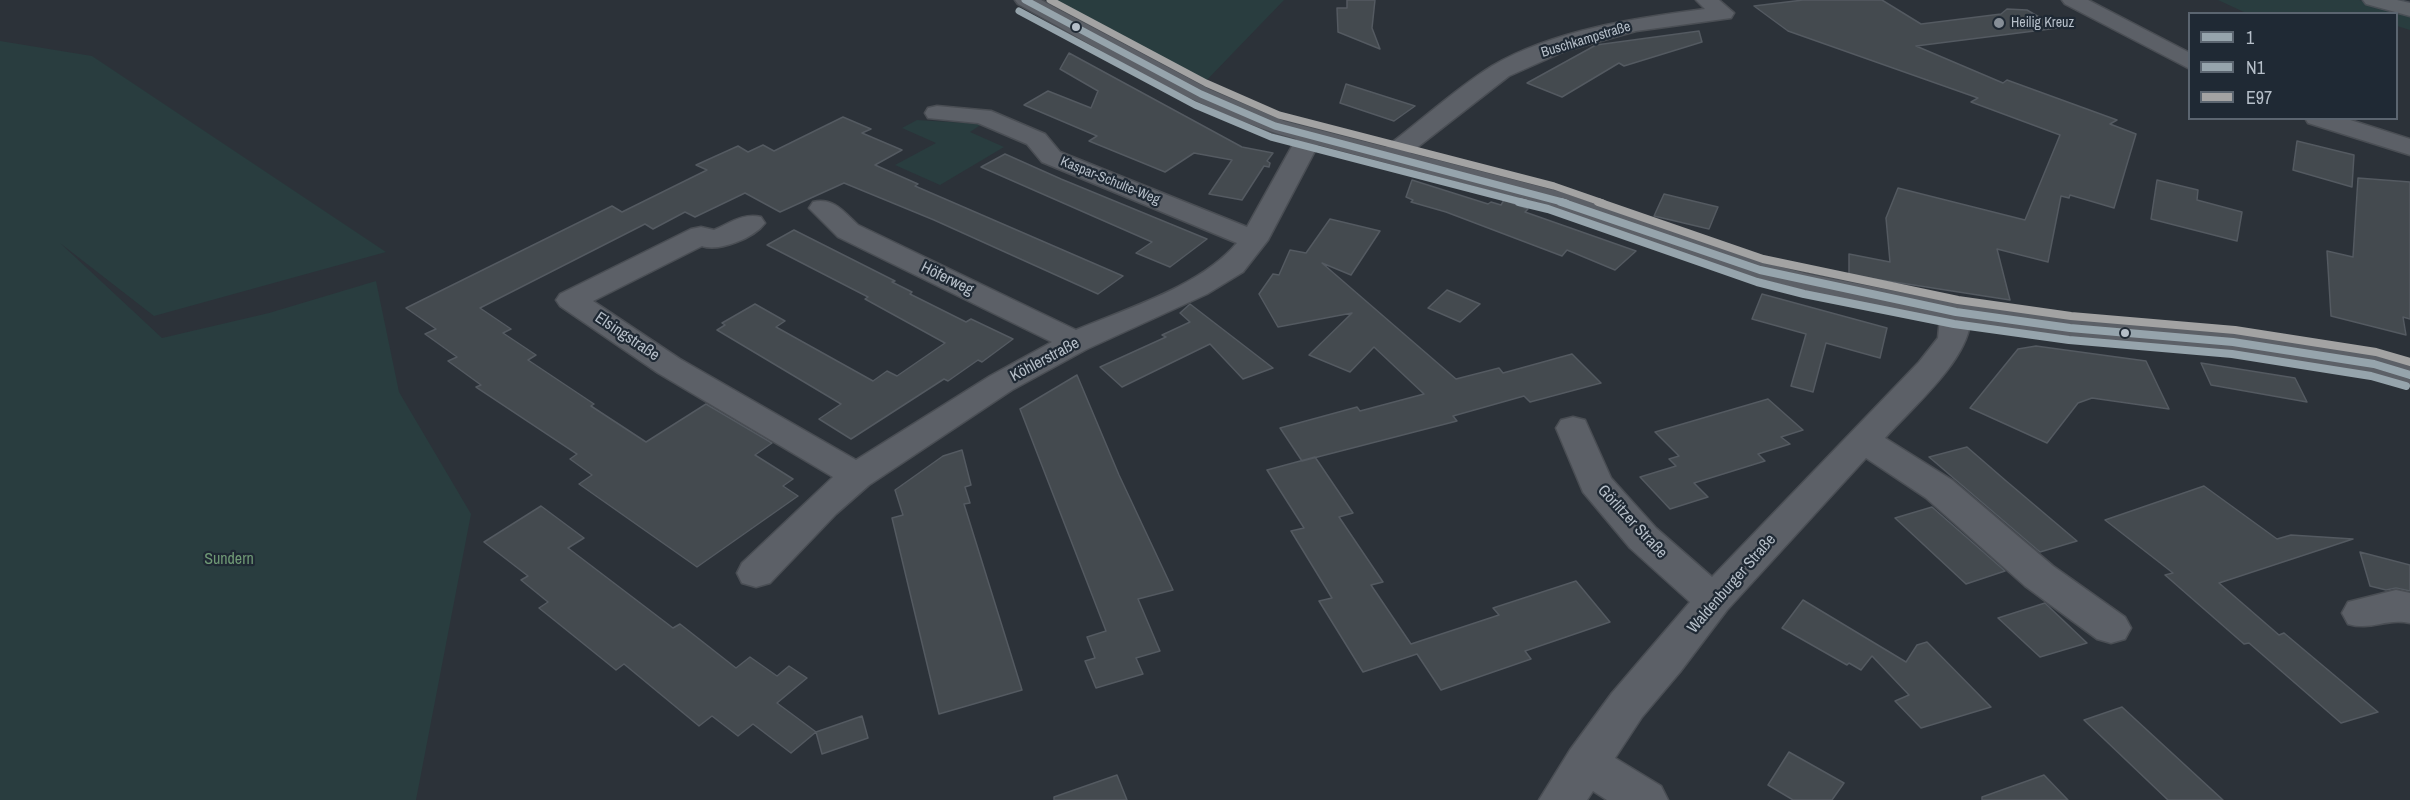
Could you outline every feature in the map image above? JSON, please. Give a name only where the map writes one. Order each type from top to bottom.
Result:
[{"type":"main road","points":[[2373,0],[2410,10]]},
{"type":"street","points":[[1025,0],[1201,94],[1264,121],[1310,136],[1392,155],[1551,198],[1760,270],[1815,284],[1956,312],[2070,328],[2233,342],[2374,364],[2410,375]]},
{"type":"street","points":[[1667,20],[1649,5],[1692,0]]},
{"type":"street","name":"Buschkampstraße","points":[[1392,155],[1507,68],[1567,43],[1604,32],[1667,20],[1724,13],[1706,0]]},
{"type":"street","points":[[2072,0],[2188,61]]},
{"type":"street","name":"Kaspar-Schulte-Weg","points":[[937,113],[982,116],[1036,139],[1051,158],[1254,240]]},
{"type":"street","points":[[2323,120],[2410,147]]},
{"type":"street","name":"Köhlerstraße","points":[[756,573],[822,505],[857,476],[1001,383],[1076,342],[1197,288],[1233,266],[1254,240],[1310,136]]},
{"type":"street","name":"Höferweg","points":[[823,208],[848,231],[1076,342]]},
{"type":"street","name":"Elsingstraße","points":[[752,223],[715,241],[701,235],[571,300],[669,366],[857,476]]},
{"type":"street","name":"Waldenburger Straße","points":[[1562,800],[1627,705],[1666,662],[1713,600],[1930,369],[1953,339],[1956,312]]},
{"type":"street","name":"Görlitzer Straße","points":[[1573,428],[1596,483],[1643,538],[1713,600]]},
{"type":"street","points":[[1863,440],[1939,489],[2039,576],[2111,628]]},
{"type":"street","points":[[2362,614],[2396,605],[2410,608]]},
{"type":"street","points":[[1586,763],[1645,800]]},
{"type":"green space","points":[[1047,0],[1284,0],[1203,84]]},
{"type":"green space","points":[[2218,0],[2359,0],[2410,14],[2410,30],[2398,26],[2398,12],[2244,12]]},
{"type":"green space","name":"Sundern","points":[[0,41],[92,56],[386,252],[154,316],[60,243],[162,338],[269,313],[376,281],[399,392],[471,514],[416,800],[0,800]]},
{"type":"green space","points":[[917,120],[982,124],[970,132],[1004,147],[940,185],[895,165],[936,143],[902,128]]},
{"type":"building","points":[[1347,0],[1375,0],[1372,28],[1380,49],[1338,32],[1337,8],[1347,8]]},
{"type":"building","points":[[1803,0],[1882,0],[1921,24],[2001,14],[2007,9],[2027,10],[2058,28],[1916,46],[2003,83],[2007,80],[2117,120],[2110,124],[2136,134],[2114,208],[2070,195],[2069,198],[2061,196],[2048,262],[1997,249],[2010,300],[1849,275],[1849,254],[1890,262],[1886,218],[1898,188],[2025,220],[2060,135],[1971,102],[1978,98],[1788,31],[1754,6]]},
{"type":"building","points":[[1699,31],[1702,42],[1624,66],[1619,63],[1562,97],[1527,83],[1596,45]]},
{"type":"building","points":[[1069,53],[1242,147],[1273,153],[1267,161],[1270,163],[1269,167],[1264,166],[1242,200],[1209,194],[1232,160],[1194,153],[1165,172],[1089,141],[1097,136],[1024,105],[1048,91],[1091,108],[1098,91],[1060,69]]},
{"type":"building","points":[[1346,84],[1415,106],[1394,121],[1340,103]]},
{"type":"building","points":[[843,117],[871,129],[862,133],[902,150],[875,165],[918,184],[915,186],[1123,276],[1098,294],[934,220],[844,183],[780,212],[745,193],[695,217],[685,212],[653,229],[645,224],[480,308],[511,329],[503,333],[536,355],[528,360],[594,404],[591,406],[646,442],[706,404],[772,443],[755,455],[793,479],[783,486],[798,496],[697,567],[579,484],[592,475],[570,459],[577,454],[476,387],[481,385],[448,361],[457,357],[425,334],[436,329],[406,308],[612,206],[622,212],[707,170],[696,165],[738,146],[748,152],[763,145],[774,151]]},
{"type":"building","points":[[2297,141],[2354,155],[2352,187],[2293,170]]},
{"type":"building","points":[[1005,154],[1207,239],[1170,267],[1136,253],[1152,242],[981,167]]},
{"type":"building","points":[[2358,178],[2410,182],[2410,319],[2403,317],[2406,335],[2331,316],[2327,251],[2353,257]]},
{"type":"building","points":[[1412,180],[1488,204],[1491,202],[1501,205],[1504,200],[1528,209],[1525,212],[1636,251],[1615,270],[1567,250],[1562,256],[1446,212],[1411,202],[1413,200],[1406,197]]},
{"type":"building","points":[[2157,180],[2198,190],[2197,200],[2242,212],[2237,241],[2151,219]]},
{"type":"building","points":[[1664,194],[1718,207],[1709,229],[1654,216]]},
{"type":"building","points":[[1330,219],[1380,231],[1351,275],[1322,263],[1456,379],[1499,368],[1503,373],[1572,354],[1601,383],[1530,402],[1524,396],[1453,416],[1457,421],[1302,461],[1280,428],[1357,407],[1360,411],[1424,394],[1374,347],[1350,372],[1309,355],[1352,313],[1278,327],[1259,294],[1273,274],[1279,275],[1290,250],[1306,253]]},
{"type":"building","points":[[794,230],[895,281],[892,282],[912,292],[910,294],[966,322],[971,319],[1013,339],[982,362],[978,360],[948,381],[944,379],[851,439],[819,419],[841,404],[717,330],[725,325],[722,323],[755,304],[785,321],[776,327],[873,381],[887,371],[897,376],[945,343],[865,299],[868,297],[767,245]]},
{"type":"building","points":[[1447,290],[1480,304],[1460,322],[1428,308]]},
{"type":"building","points":[[1762,294],[1887,328],[1880,358],[1826,343],[1813,392],[1791,386],[1806,334],[1752,319]]},
{"type":"building","points":[[1190,304],[1273,368],[1243,379],[1210,344],[1122,387],[1100,367],[1166,337],[1162,335],[1190,322],[1180,313]]},
{"type":"building","points":[[2036,346],[2146,361],[2169,409],[2092,398],[2078,403],[2047,443],[1970,408],[2018,349]]},
{"type":"building","points":[[2201,363],[2295,378],[2307,402],[2211,385]]},
{"type":"building","points":[[1077,375],[1119,475],[1173,590],[1138,599],[1160,651],[1136,658],[1143,674],[1096,688],[1085,661],[1095,658],[1087,637],[1106,631],[1020,409]]},
{"type":"building","points":[[1768,399],[1803,430],[1781,437],[1790,444],[1758,454],[1765,461],[1694,483],[1708,497],[1670,509],[1640,477],[1676,466],[1669,459],[1679,456],[1655,432]]},
{"type":"building","points":[[1967,447],[2077,541],[2040,552],[1929,457]]},
{"type":"building","points":[[962,450],[971,485],[965,487],[970,503],[964,504],[1022,690],[939,714],[892,518],[903,515],[895,490],[943,456]]},
{"type":"building","points":[[1315,457],[1353,513],[1339,517],[1383,582],[1371,585],[1411,644],[1499,615],[1493,608],[1576,581],[1610,622],[1525,651],[1531,659],[1441,690],[1417,654],[1363,672],[1319,601],[1332,598],[1291,531],[1304,528],[1267,470]]},
{"type":"building","points":[[2204,486],[2277,539],[2291,535],[2353,539],[2219,583],[2279,635],[2284,633],[2378,712],[2341,723],[2249,643],[2244,644],[2165,575],[2173,573],[2105,520]]},
{"type":"building","points":[[541,506],[584,538],[568,548],[673,628],[680,624],[736,668],[750,657],[777,676],[789,666],[807,678],[777,703],[816,732],[791,753],[753,724],[738,736],[712,716],[699,726],[624,664],[616,670],[539,608],[548,602],[521,580],[528,576],[484,542]]},
{"type":"building","points":[[1932,507],[2005,571],[1966,584],[1895,518]]},
{"type":"building","points":[[2360,552],[2410,565],[2410,591],[2396,588],[2386,590],[2370,586]]},
{"type":"building","points":[[1803,600],[1906,662],[1917,645],[1927,642],[1991,707],[1921,728],[1895,701],[1909,695],[1872,656],[1861,670],[1849,663],[1847,665],[1782,628]]},
{"type":"building","points":[[2045,603],[2087,643],[2040,657],[1998,618]]},
{"type":"building","points":[[2122,707],[2223,800],[2168,800],[2084,720]]},
{"type":"building","points":[[862,716],[868,738],[822,754],[816,732]]},
{"type":"building","points":[[1789,752],[1844,783],[1832,800],[1793,800],[1768,785]]},
{"type":"building","points":[[1117,775],[1127,800],[1054,800],[1054,797]]},
{"type":"building","points":[[2044,775],[2068,800],[1982,800],[1982,797]]},
{"type":"transit line","name":"1","points":[[1025,0],[1201,94],[1275,126],[1551,198],[1760,270],[1956,312],[2070,328],[2233,342],[2374,364],[2410,375]]},
{"type":"transit line","name":"E97","points":[[1050,0],[1206,83],[1279,115],[1554,186],[1763,259],[1958,300],[2071,316],[2235,330],[2376,352],[2410,362]]},
{"type":"transit line","name":"N1","points":[[1019,11],[1195,105],[1271,137],[1548,209],[1757,282],[1804,294],[1954,324],[2069,340],[2232,354],[2371,376],[2406,386]]},
{"type":"place","name":"Heilig Kreuz","points":[[1999,23]]}]
